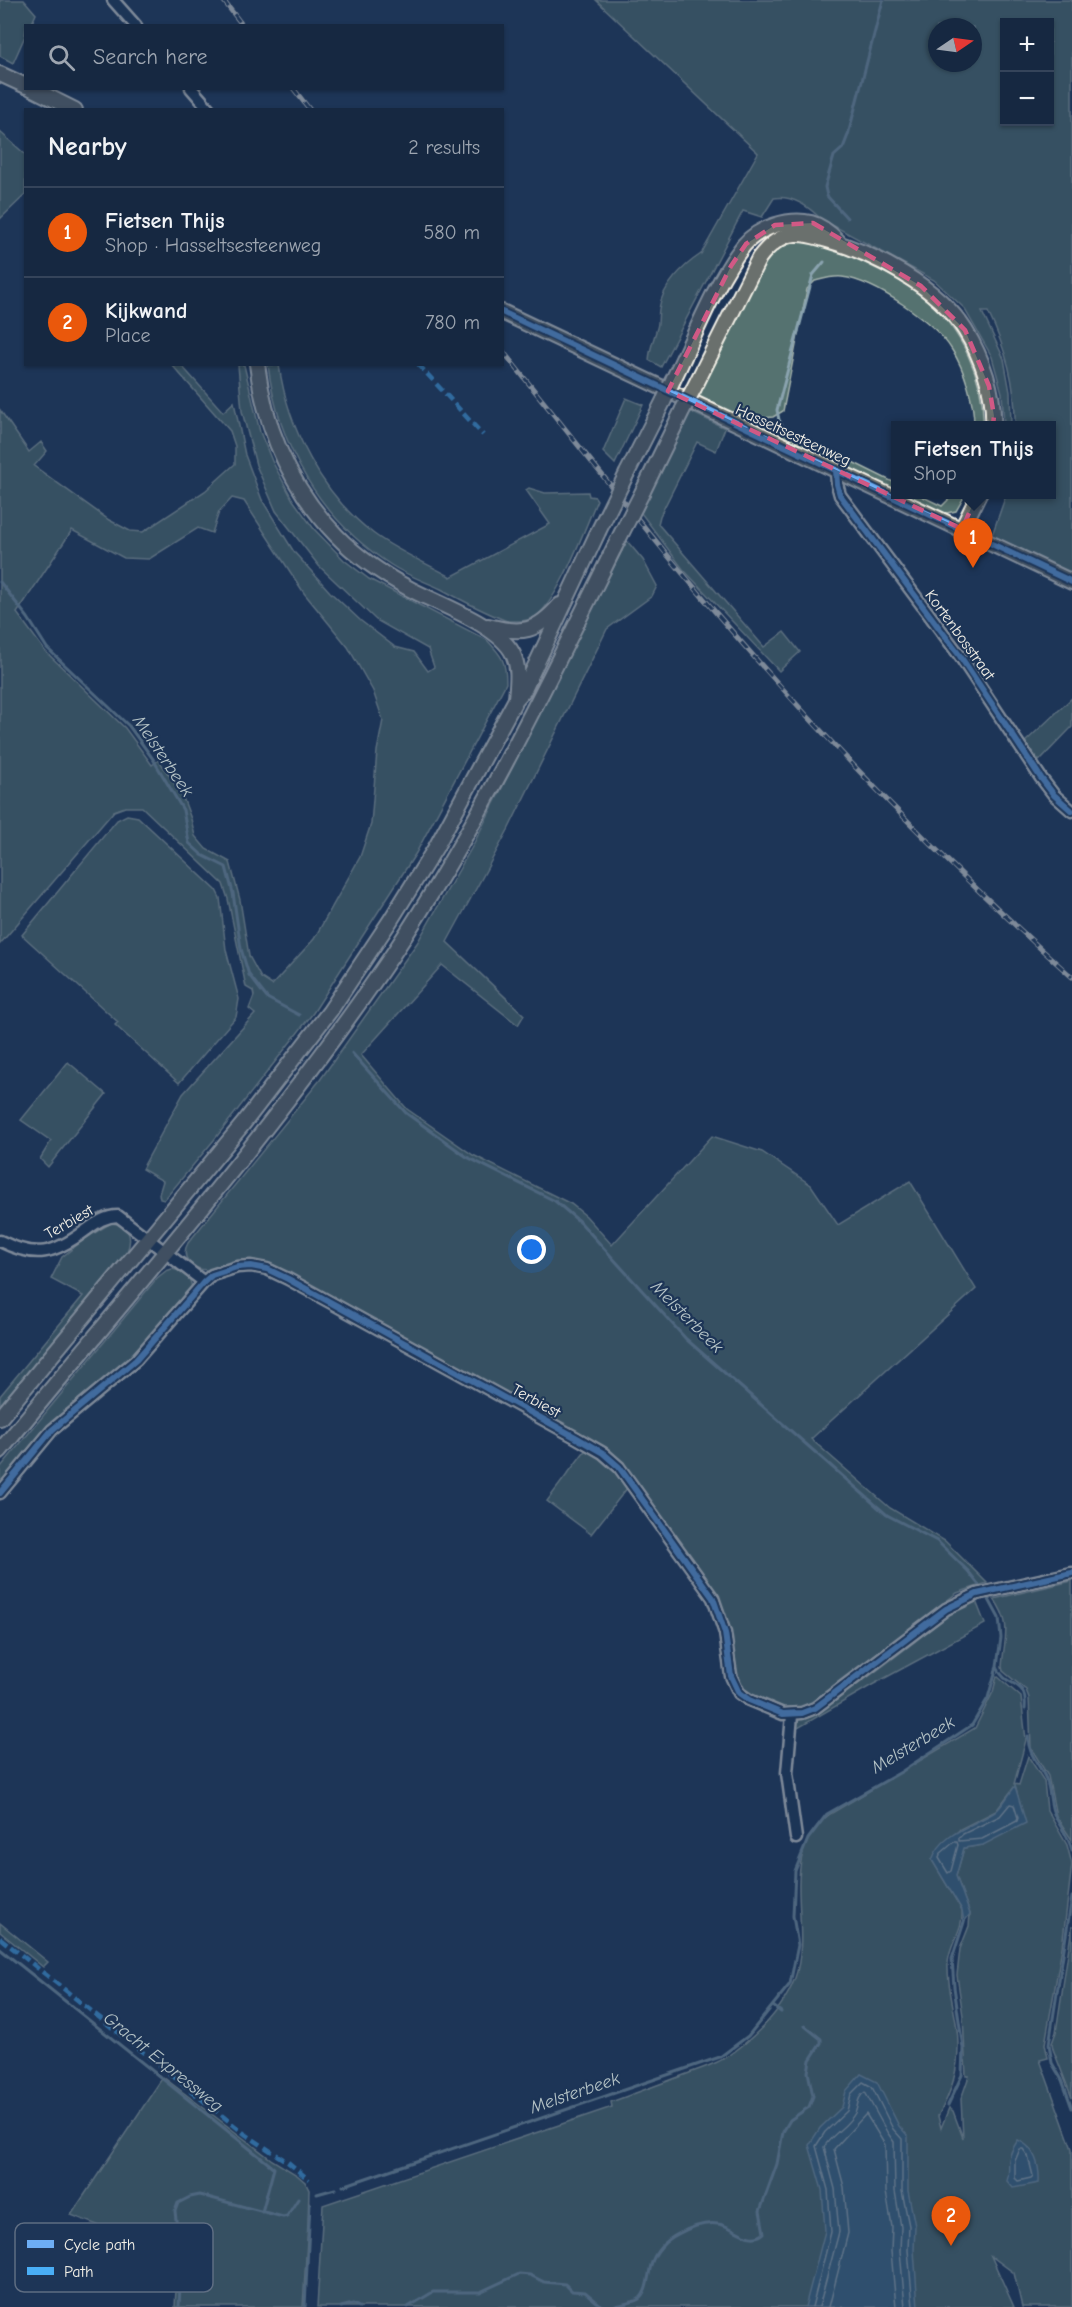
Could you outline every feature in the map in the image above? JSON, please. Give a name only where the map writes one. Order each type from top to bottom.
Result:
[{"type":"main road","points":[[0,74],[24,85]]},
{"type":"main road","points":[[35,90],[71,108]]},
{"type":"main road","points":[[0,1418],[243,1124],[330,1011],[390,921],[436,848],[516,699],[524,690],[561,613],[564,601],[712,300],[746,244],[756,235],[775,225],[796,221],[813,223],[828,230],[839,242]]},
{"type":"main road","points":[[0,1451],[275,1116],[334,1039],[393,953],[470,826],[544,689],[734,306],[759,258],[769,245],[795,234],[813,235],[839,242],[896,270],[921,286],[947,307],[965,330],[978,354],[989,386],[994,421]]},
{"type":"main road","name":"Hasseltsesteenweg","points":[[504,313],[891,495]]},
{"type":"main road","points":[[256,366],[264,404],[279,450],[306,499],[330,528],[355,552],[392,578],[483,625],[506,645],[513,654],[518,675],[516,699]]},
{"type":"main road","name":"Hasseltsesteenweg","points":[[898,499],[1072,582]]},
{"type":"main road","points":[[962,529],[977,499]]},
{"type":"main road","points":[[483,625],[512,632],[524,631],[543,623],[564,601]]},
{"type":"street","points":[[113,0],[134,24]]},
{"type":"street","points":[[193,90],[208,108]]},
{"type":"street","name":"Kortenbosstraat","points":[[837,470],[840,495],[960,656],[1035,771],[1054,795],[1072,811]]},
{"type":"street","name":"Terbiest","points":[[0,1241],[18,1249],[44,1253],[69,1243],[103,1219],[118,1216],[204,1282]]},
{"type":"street","name":"Terbiest","points":[[0,1493],[52,1430],[136,1360],[204,1282],[218,1272],[237,1267],[267,1269],[603,1453],[637,1488],[713,1598],[725,1633],[731,1676],[739,1693],[774,1712],[792,1715]]},
{"type":"street","points":[[796,1838],[787,1773],[792,1715],[815,1708],[946,1609],[976,1594],[1072,1573]]},
{"type":"highlighted area","points":[[813,223],[921,286],[965,330],[989,386],[994,416],[988,470],[962,529],[668,391],[731,266],[746,244],[775,225]]},
{"type":"green space","points":[[0,0],[24,0],[36,14],[31,24],[24,24],[24,38],[13,63],[0,56]]},
{"type":"green space","points":[[596,0],[1072,0],[1072,575],[991,538],[1005,499],[1056,499],[1056,421],[1015,421],[1014,395],[1009,367],[988,312],[982,312],[1004,359],[1010,392],[1011,421],[1004,421],[1002,393],[992,357],[964,308],[934,280],[821,219],[794,200],[774,198],[762,217],[743,211],[661,367],[649,360],[658,326],[661,301],[664,292],[687,264],[701,254],[758,153]]},
{"type":"green space","points":[[0,132],[24,153],[24,196],[0,219]]},
{"type":"green space","points":[[798,239],[824,245],[896,279],[919,293],[939,311],[950,325],[968,356],[980,390],[983,421],[974,421],[968,386],[961,367],[944,339],[932,327],[887,294],[856,280],[842,277],[815,281],[807,289],[783,411],[773,417],[763,418],[891,481],[891,490],[697,397],[765,262],[775,250]]},
{"type":"green space","points":[[173,366],[182,366],[223,412],[234,402],[245,455],[262,500],[294,552],[330,592],[361,621],[395,647],[414,652],[428,671],[434,667],[428,649],[376,620],[319,566],[276,511],[256,465],[242,411],[238,366],[244,366],[260,432],[272,461],[293,500],[314,529],[344,560],[369,579],[487,640],[502,659],[506,683],[416,853],[313,1013],[164,1200],[160,1199],[159,1194],[163,1181],[142,1169],[183,1094],[255,1014],[249,1009],[254,996],[253,991],[246,987],[223,884],[142,807],[125,807],[114,811],[0,944],[0,410],[29,452],[41,442],[47,451],[34,466],[109,520],[130,531],[143,532],[205,491],[235,464],[235,446],[230,431]],"holes":[[[232,498],[244,501],[304,593],[348,647],[373,691],[383,720],[377,751],[371,824],[360,857],[314,939],[272,985],[261,978],[249,956],[240,900],[230,862],[206,849],[195,836],[182,795],[159,760],[152,765],[125,728],[45,651],[17,613],[72,530],[124,558],[149,559],[198,528],[212,533],[219,512]]]},
{"type":"green space","points":[[268,366],[279,366],[290,413],[299,436],[310,459],[338,500],[374,534],[451,577],[550,524],[526,490],[529,488],[545,493],[588,492],[589,496],[595,497],[597,500],[570,564],[543,610],[528,620],[507,621],[403,572],[366,547],[324,504],[307,479],[282,425],[273,395]]},
{"type":"green space","points":[[626,398],[643,405],[615,464],[603,452]]},
{"type":"green space","points":[[689,411],[725,428],[716,451],[697,442],[658,524],[764,647],[784,632],[800,652],[779,671],[683,569],[641,513]]},
{"type":"green space","points":[[910,499],[927,499],[942,506],[949,499],[963,499],[956,511],[942,514]]},
{"type":"green space","points":[[627,541],[643,560],[657,586],[652,596],[607,629],[508,830],[447,942],[524,1015],[518,1025],[442,965],[361,1055],[407,1109],[473,1155],[571,1204],[586,1216],[612,1245],[712,1136],[762,1152],[811,1185],[838,1225],[910,1181],[976,1289],[811,1439],[890,1508],[945,1541],[987,1583],[957,1593],[812,1702],[795,1712],[785,1711],[750,1697],[743,1689],[727,1618],[717,1594],[640,1486],[617,1459],[274,1265],[257,1263],[214,1270],[202,1269],[192,1265],[185,1253],[188,1243],[320,1080],[417,943],[472,847]]},
{"type":"green space","points":[[1072,698],[1072,727],[1039,761],[1025,742]]},
{"type":"green space","points":[[127,815],[138,817],[216,890],[220,898],[226,950],[239,999],[236,1017],[179,1083],[115,1025],[118,1022],[22,935],[117,820]]},
{"type":"green space","points":[[68,1062],[106,1094],[48,1167],[40,1159],[51,1141],[21,1120]]},
{"type":"green space","points":[[111,1223],[122,1226],[128,1232],[130,1241],[127,1252],[0,1405],[0,1396],[83,1296],[51,1279],[62,1257],[86,1238]]},
{"type":"green space","points":[[172,1269],[186,1275],[192,1289],[124,1366],[67,1410],[37,1441],[0,1486],[0,1468],[157,1278]]},
{"type":"green space","points":[[587,1448],[604,1459],[628,1487],[591,1534],[547,1501]]},
{"type":"green space","points":[[1072,1581],[1072,1840],[1056,1816],[1048,1776],[1031,1748],[1029,1698],[1026,1690],[1003,1671],[1005,1624],[1004,1617],[994,1599]]},
{"type":"green space","points":[[976,1601],[985,1624],[798,1728],[796,1727],[797,1721],[861,1682],[963,1605]]},
{"type":"green space","points":[[997,1676],[1021,1697],[1026,1740],[1014,1784],[1019,1785],[1028,1756],[1044,1781],[1047,1810],[1067,1845],[1072,1864],[1062,1947],[1045,2044],[1048,2058],[1040,2060],[1072,2149],[1072,2307],[1022,2307],[1014,2273],[991,2256],[1014,2307],[317,2307],[323,2205],[612,2107],[611,2102],[723,2059],[753,2037],[777,2010],[795,1978],[800,1957],[800,1870],[804,1849],[813,1831],[830,1814],[975,1728],[993,1692]],"holes":[[[1015,1786],[1019,1801],[983,1845],[964,1848],[956,1876],[970,1914],[969,1926],[960,1949],[957,1975],[963,2016],[966,2076],[969,2076],[961,2099],[963,2138],[953,2111],[949,2108],[941,2128],[938,2116],[949,2094],[956,2071],[958,2036],[949,1986],[948,1963],[961,1924],[962,1910],[932,1860],[960,1829],[996,1811]]]},
{"type":"green space","points":[[0,1923],[48,1962],[43,1967],[0,1932]]},
{"type":"green space","points":[[1072,1926],[1072,2098],[1052,2043],[1056,2032]]},
{"type":"green space","points":[[163,2077],[272,2160],[305,2182],[309,2190],[303,2307],[175,2307],[176,2292],[213,2292],[213,2223],[92,2223],[71,2215]]},
{"type":"water","points":[[1015,1786],[1026,1823],[983,1845],[964,1848],[956,1876],[970,1914],[964,1922],[962,1910],[932,1860],[936,1851],[950,1837],[995,1812]]},
{"type":"water","points":[[861,2074],[877,2082],[899,2126],[908,2136],[908,2191],[915,2226],[914,2250],[918,2307],[805,2307],[825,2231],[822,2190],[809,2145],[820,2128],[842,2107],[846,2091]]},
{"type":"water","points":[[1018,2140],[1029,2147],[1035,2158],[1039,2170],[1039,2183],[1013,2188],[1007,2181],[1009,2160]]},
{"type":"waterway","points":[[847,218],[827,196],[825,187],[834,156],[843,148],[848,135],[883,0]]},
{"type":"waterway","points":[[785,431],[777,410],[813,275],[824,262]]},
{"type":"waterway","name":"Melsterbeek","points":[[0,582],[28,618],[47,648],[129,726],[153,759],[183,810],[189,843],[202,855],[226,867],[233,893],[241,949],[249,975],[267,998],[299,1015]]},
{"type":"waterway","name":"Melsterbeek","points":[[352,1053],[406,1113],[467,1157],[555,1201],[581,1223],[686,1339],[887,1515],[937,1541],[968,1571],[982,1589]]},
{"type":"waterway","name":"Melsterbeek","points":[[343,2186],[720,2057],[748,2036],[790,1984],[798,1945],[793,1916],[795,1871],[808,1839],[827,1814],[901,1772],[972,1725],[988,1698],[997,1666],[1001,1638],[999,1618],[986,1594]]},
{"type":"waterway","points":[[997,1667],[1006,1679],[1023,1692],[1025,1709]]},
{"type":"waterway","points":[[1028,1736],[1032,1754],[1048,1783],[1053,1812],[1072,1850]]},
{"type":"waterway","points":[[1072,1897],[1049,2044],[1052,2063],[1062,2080],[1072,2108]]},
{"type":"waterway","points":[[948,2105],[962,2075],[963,2048],[952,1959],[964,1922]]},
{"type":"waterway","name":"Gracht Expressweg","points":[[0,1949],[274,2168],[262,2212]]},
{"type":"waterway","points":[[773,2006],[781,2012]]},
{"type":"waterway","points":[[612,2307],[633,2302],[642,2296],[655,2255],[665,2243],[682,2232],[697,2226],[713,2224],[724,2225],[747,2236],[759,2236],[764,2233],[760,2211],[777,2164],[783,2132],[790,2120],[809,2107],[813,2096],[808,2072],[810,2060],[821,2043],[821,2039],[805,2026]]},
{"type":"waterway","name":"Melsterbeek","points":[[317,2194],[335,2189]]},
{"type":"waterway","points":[[176,2223],[175,2211],[178,2203],[200,2195],[283,2217],[287,2216],[298,2199]]},
{"type":"waterway","name":"Melsterbeek","points":[[305,2307],[310,2204]]},
{"type":"waterway","points":[[408,2307],[433,2292],[480,2292],[519,2274],[530,2275],[544,2282],[565,2284],[572,2291],[585,2292],[603,2307]]},
{"type":"waterway","points":[[179,2307],[180,2292]]},
{"type":"waterway","points":[[341,2307],[353,2304],[359,2307]]},
{"type":"railway","points":[[223,0],[241,24]]},
{"type":"railway","points":[[295,90],[308,108]]},
{"type":"railway","points":[[504,353],[611,487],[764,668],[892,805],[980,892],[1072,977]]},
{"type":"marked path","points":[[420,366],[483,435]]},
{"type":"marked path","points":[[0,1938],[245,2134],[289,2163],[309,2180]]},
{"type":"cycle path","points":[[504,313],[891,496]]},
{"type":"cycle path","points":[[836,470],[840,495],[960,656],[1041,778],[1054,795],[1072,811]]},
{"type":"cycle path","points":[[897,499],[1072,582]]},
{"type":"cycle path","points":[[0,1493],[52,1430],[136,1360],[204,1282],[212,1275],[237,1267],[251,1266],[267,1269],[288,1279],[603,1453],[619,1467],[713,1598],[725,1633],[731,1676],[739,1693],[749,1700],[783,1714],[802,1713],[815,1708],[946,1609],[977,1594],[1072,1573]]},
{"type":"place","name":"Fietsen Thijs","points":[[973,568]]},
{"type":"place","name":"Kijkwand","points":[[951,2246]]}]
